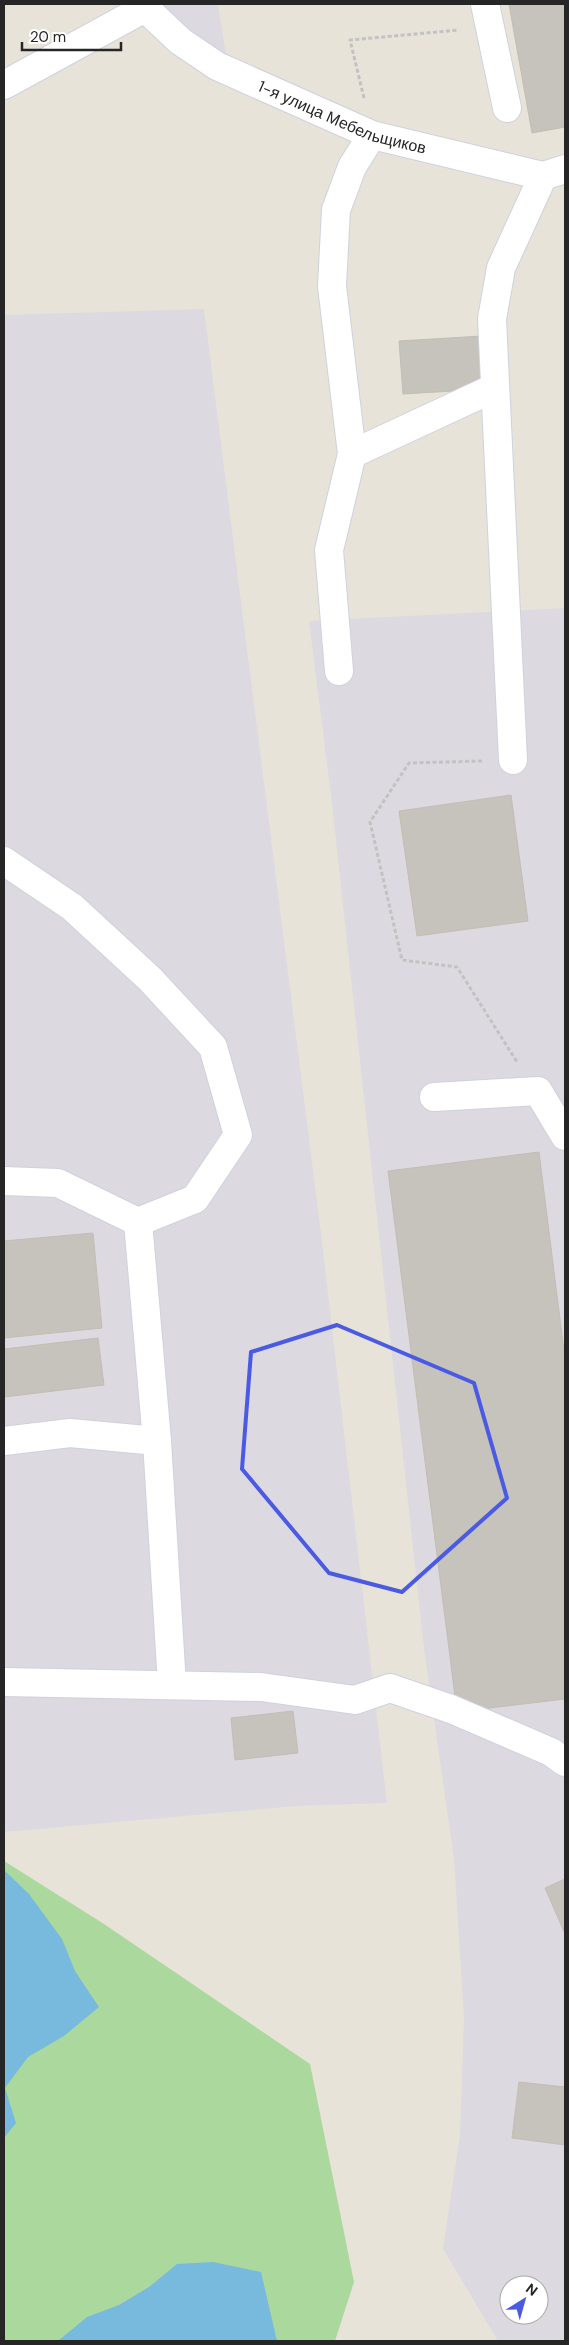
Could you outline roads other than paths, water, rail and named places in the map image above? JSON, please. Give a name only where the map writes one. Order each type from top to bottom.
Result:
[{"type":"street","points":[[4,85],[143,6]]},
{"type":"street","name":"1-я улица Мебельщиков","points":[[143,6],[180,41],[217,66],[372,135],[554,172]]},
{"type":"street","points":[[487,16],[507,108]]},
{"type":"street","points":[[339,672],[329,550],[352,454],[332,286],[336,210],[352,167],[372,135]]},
{"type":"street","points":[[513,760],[492,319],[501,268],[554,172]]},
{"type":"street","points":[[352,454],[494,388]]},
{"type":"street","points":[[4,861],[72,907],[150,979],[213,1047],[238,1135],[195,1199],[138,1222],[58,1183],[4,1181]]},
{"type":"street","points":[[434,1097],[538,1091],[565,1136]]},
{"type":"street","points":[[138,1222],[157,1441],[172,1685]]},
{"type":"street","points":[[4,1442],[70,1433],[157,1441]]},
{"type":"street","points":[[4,1682],[261,1687],[355,1700],[390,1688],[451,1709],[551,1752],[565,1762]]},
{"type":"water","points":[[4,1870],[29,1894],[62,1939],[75,1971],[99,2007],[64,2036],[28,2057],[5,2088],[16,2123],[4,2138]]},
{"type":"water","points":[[213,2262],[261,2272],[277,2341],[58,2341],[87,2317],[119,2305],[149,2287],[177,2264]]}]
